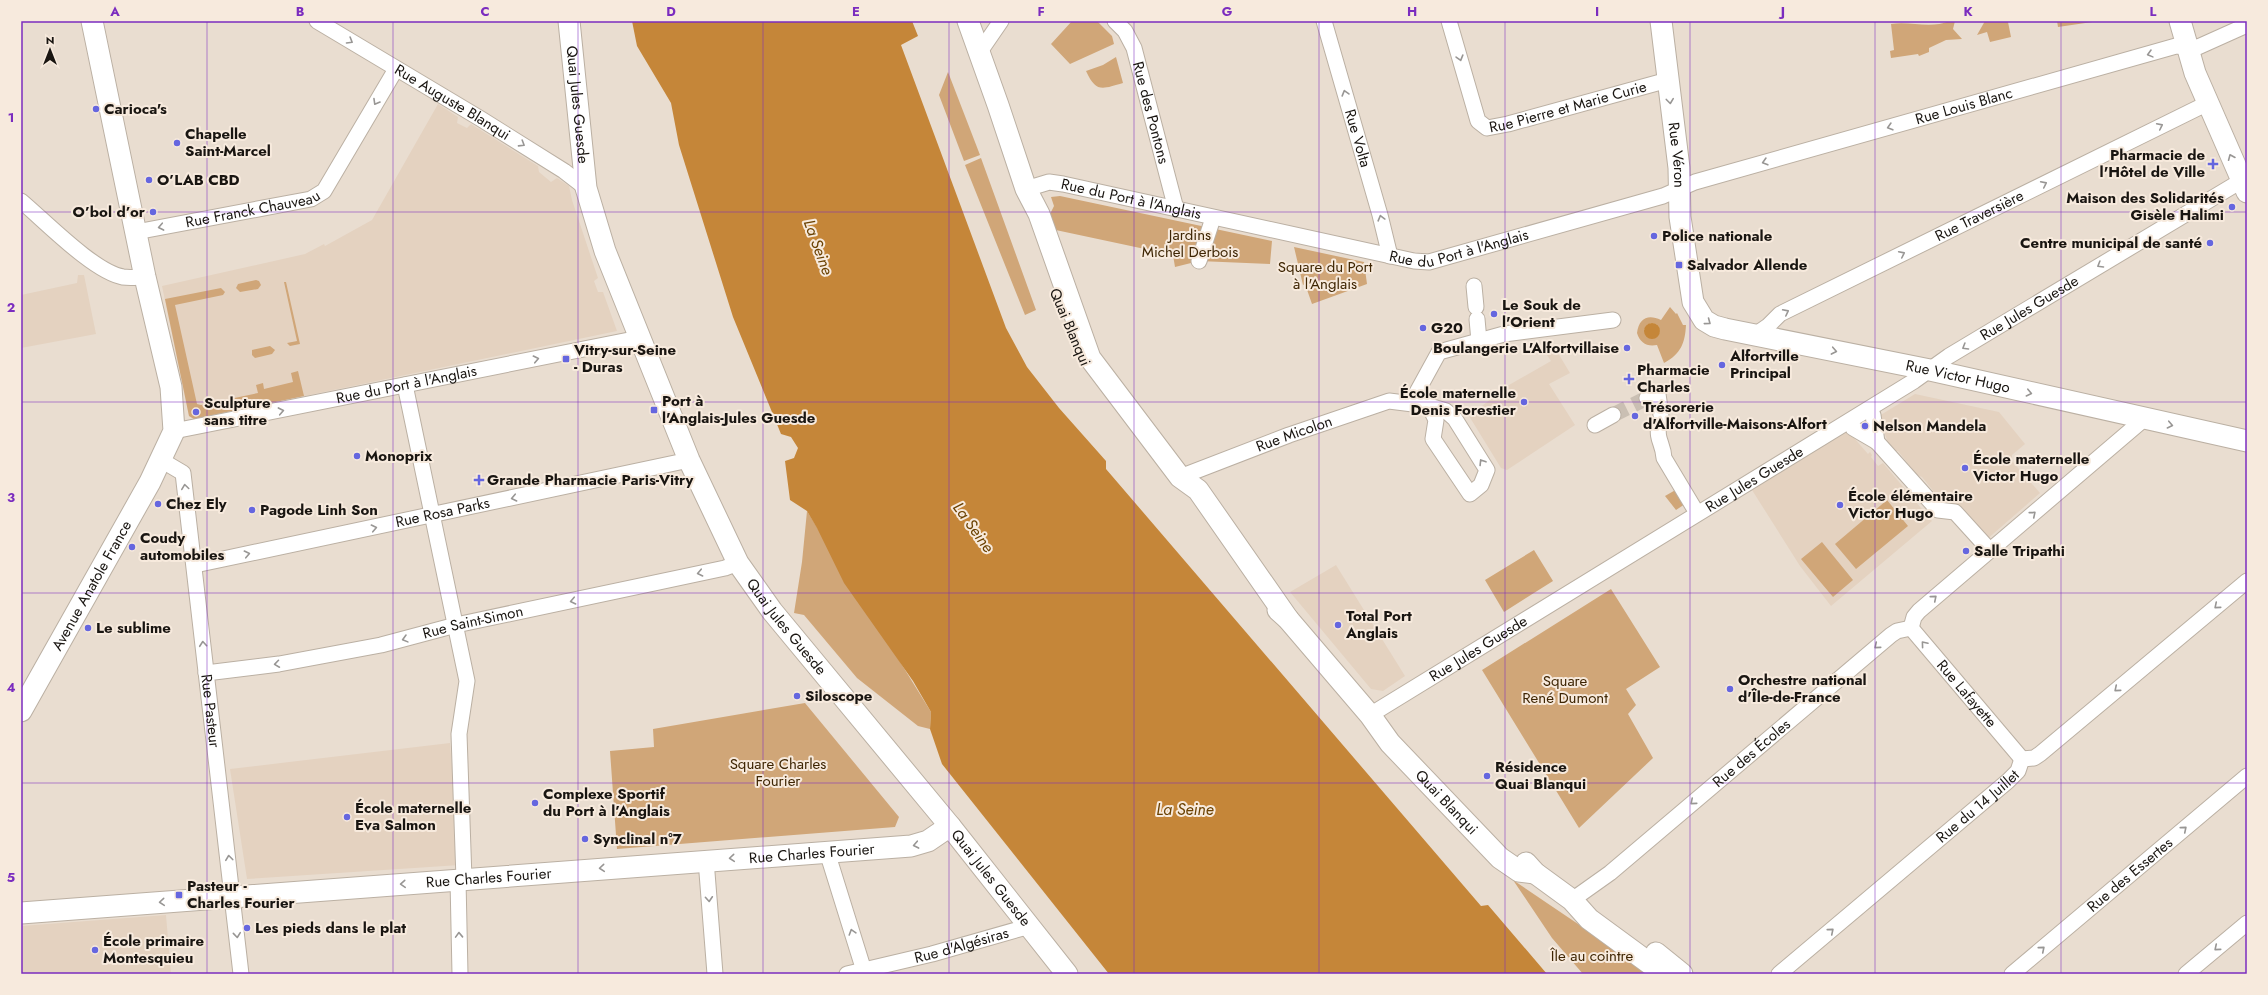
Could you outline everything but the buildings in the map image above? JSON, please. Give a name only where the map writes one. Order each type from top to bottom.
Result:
[{"type":"main road","points":[[92,21],[145,277],[171,388],[174,431]]},
{"type":"main road","name":"Quai Jules Guesde","points":[[569,21],[586,188],[605,251],[689,460],[738,563],[772,611],[950,826],[1067,974]]},
{"type":"main road","name":"Quai Blanqui","points":[[956,21],[982,98],[1018,167]]},
{"type":"main road","name":"Quai Blanqui","points":[[968,21],[1018,167],[1026,189],[1039,214],[1090,358],[1180,477],[1186,497],[1269,603],[1288,619],[1370,716],[1399,734],[1505,848],[1524,861],[1535,873],[1572,900],[1589,919],[1664,974]]},
{"type":"main road","name":"Rue Véron","points":[[1661,21],[1679,168],[1680,217],[1690,288]]},
{"type":"main road","points":[[2180,21],[2208,103],[2244,186]]},
{"type":"main road","name":"Rue Victor Hugo","points":[[1690,288],[1693,302],[1704,320],[1714,326],[1930,370],[2247,441]]},
{"type":"main road","name":"Avenue Anatole France","points":[[21,711],[161,460],[174,431]]},
{"type":"main road","name":"Rue Charles Fourier","points":[[21,913],[921,844],[950,826]]},
{"type":"main road","name":"Quai Blanqui","points":[[1572,900],[1596,907],[1682,974]]},
{"type":"street","name":"Rue Auguste Blanqui","points":[[317,21],[553,163],[586,188]]},
{"type":"street","points":[[979,53],[1001,21]]},
{"type":"street","name":"Rue des Pontons","points":[[1115,21],[1125,31],[1134,48],[1176,209]]},
{"type":"street","name":"Rue Volta","points":[[1324,21],[1390,256]]},
{"type":"street","name":"Rue Pierre et Marie Curie","points":[[1449,21],[1478,121],[1487,128],[1508,124],[1668,80]]},
{"type":"street","name":"Rue Louis Blanc","points":[[1679,189],[1695,182],[2176,46],[2198,47],[2247,25]]},
{"type":"street","name":"Rue Franck Chauveau","points":[[136,232],[311,199],[324,190],[396,69]]},
{"type":"street","name":"Rue Traversière","points":[[1755,335],[1768,326],[1780,314],[2208,103]]},
{"type":"street","name":"Rue du Port à l'Anglais","points":[[1026,189],[1050,182],[1063,184],[1390,256],[1414,261],[1429,262],[1657,198],[1679,189]]},
{"type":"street","name":"Rue Jules Guesde","points":[[1370,716],[1930,370],[1949,356],[2244,186]]},
{"type":"street","points":[[21,201],[90,260],[106,270],[122,277],[145,277]]},
{"type":"street","points":[[1199,261],[1213,218]]},
{"type":"street","points":[[1474,286],[1478,341]]},
{"type":"street","points":[[1411,403],[1439,352],[1504,334],[1614,320]]},
{"type":"street","name":"Rue du Port à l'Anglais","points":[[174,431],[640,338]]},
{"type":"street","points":[[405,385],[467,681],[459,734],[461,880],[460,974]]},
{"type":"street","points":[[1647,398],[1658,394],[1660,420],[1656,435],[1664,448],[1664,458],[1698,513]]},
{"type":"street","name":"Rue Micolon","points":[[1180,477],[1289,435],[1389,400],[1429,406],[1446,411],[1455,419],[1487,470],[1481,485],[1470,494],[1433,439],[1436,420],[1429,406]]},
{"type":"street","points":[[1595,425],[1613,415]]},
{"type":"street","points":[[1873,415],[1877,442]]},
{"type":"street","points":[[1911,628],[1914,617],[1918,612],[2144,419]]},
{"type":"street","points":[[1853,428],[1877,442],[1938,510],[1955,512],[1984,545]]},
{"type":"street","name":"Rue Pasteur","points":[[161,460],[183,473],[195,565],[206,674],[241,974]]},
{"type":"street","name":"Rue Rosa Parks","points":[[195,565],[432,516],[689,460]]},
{"type":"street","name":"Rue Saint-Simon","points":[[206,674],[285,663],[381,646],[456,626],[717,570],[738,563]]},
{"type":"street","name":"Rue du 14 Juillet","points":[[1779,974],[2008,781],[2018,771],[2022,759],[2034,758],[2040,754],[2247,581]]},
{"type":"street","name":"Rue Lafayette","points":[[1911,628],[2022,759]]},
{"type":"street","name":"Rue des Écoles","points":[[1572,900],[1610,873],[1897,630],[1911,628]]},
{"type":"street","name":"Rue des Essertes","points":[[2012,974],[2247,776]]},
{"type":"street","points":[[827,852],[864,972]]},
{"type":"street","points":[[706,860],[715,974]]},
{"type":"street","points":[[2186,974],[2247,923]]},
{"type":"street","name":"Rue d'Algésiras","points":[[847,974],[864,972],[1030,926]]},
{"type":"shaded area","points":[[438,104],[458,117],[457,123],[467,128],[471,124],[538,166],[539,172],[551,182],[557,178],[569,186],[572,200],[598,278],[594,281],[598,292],[603,292],[617,331],[194,419],[189,416],[162,286],[305,254],[324,244],[325,246],[372,220]]},
{"type":"shaded area","points":[[78,275],[84,275],[96,334],[21,348],[21,295],[77,283]]},
{"type":"shaded area","name":"École maternelle Denis Forestier","points":[[1552,343],[1570,373],[1549,384],[1575,425],[1507,470],[1501,468],[1469,416],[1509,385],[1551,361],[1543,349]]},
{"type":"shaded area","name":"École maternelle Victor Hugo","points":[[1915,394],[1999,412],[2025,444],[2012,455],[2012,461],[2040,493],[1985,541],[1955,504],[1943,503],[1922,477],[1917,475],[1898,451],[1895,451],[1888,443],[1879,416]]},
{"type":"shaded area","name":"École élémentaire Victor Hugo","points":[[1848,431],[1868,454],[1870,452],[1872,455],[1871,457],[1878,466],[1883,463],[1932,521],[1831,606],[1800,566],[1752,490]]},
{"type":"shaded area","points":[[1336,565],[1405,676],[1383,691],[1371,689],[1290,592]]},
{"type":"shaded area","name":"École maternelle Eva Salmon","points":[[450,743],[460,865],[247,879],[230,769]]},
{"type":"shaded area","name":"École primaire Montesquieu","points":[[166,915],[171,974],[21,974],[21,926]]},
{"type":"green space","points":[[1072,21],[1097,21],[1112,36],[1114,44],[1070,64],[1051,44]]},
{"type":"green space","points":[[1955,21],[1953,29],[1962,39],[1946,40],[1929,48],[1929,52],[1919,56],[1918,54],[1891,58],[1890,51],[1894,50],[1891,24],[1906,23],[1928,25]]},
{"type":"green space","points":[[1985,21],[2011,21],[2008,22],[2011,37],[1990,42],[1987,32],[1977,35]]},
{"type":"green space","points":[[2057,21],[2099,21],[2058,27]]},
{"type":"green space","points":[[1116,57],[1123,83],[1100,88],[1093,83],[1086,71],[1103,65]]},
{"type":"green space","points":[[948,72],[980,155],[964,161],[939,95]]},
{"type":"green space","points":[[981,158],[1036,310],[1025,315],[965,165]]},
{"type":"green space","name":"Jardins Michel Derbois","points":[[1060,196],[1272,241],[1270,264],[1199,261],[1175,267],[1173,255],[1051,229],[1048,218],[1054,206],[1051,197]]},
{"type":"green space","name":"Square du Port à l'Anglais","points":[[1294,247],[1364,262],[1367,284],[1312,304],[1305,284],[1303,285]]},
{"type":"green space","points":[[256,280],[259,281],[261,285],[258,289],[240,292],[236,288],[238,284]]},
{"type":"green space","points":[[284,282],[286,282],[300,344],[290,346],[287,343],[297,341]]},
{"type":"green space","points":[[221,288],[225,292],[223,295],[175,305],[197,404],[201,405],[258,393],[256,385],[263,383],[264,389],[293,382],[291,373],[298,371],[304,396],[194,419],[189,416],[165,299]]},
{"type":"green space","points":[[1670,307],[1676,314],[1677,313],[1683,325],[1686,325],[1685,337],[1681,347],[1670,360],[1664,363],[1657,345],[1644,344],[1637,333],[1640,324],[1645,319],[1652,317],[1661,320]],"holes":[[[1651,323],[1656,324],[1660,331],[1657,337],[1644,330],[1647,325]]]},
{"type":"green space","points":[[270,346],[275,350],[272,354],[255,358],[252,355],[252,350]]},
{"type":"green space","points":[[1679,488],[1685,504],[1676,510],[1665,496]]},
{"type":"green space","points":[[1887,500],[1908,526],[1856,569],[1835,544]]},
{"type":"green space","points":[[807,511],[931,712],[930,729],[918,726],[857,678],[804,615],[794,613],[802,562]]},
{"type":"green space","points":[[1822,542],[1853,580],[1833,597],[1801,559]]},
{"type":"green space","points":[[1534,550],[1553,581],[1504,612],[1485,580]]},
{"type":"green space","name":"Square René Dumont","points":[[1611,589],[1660,667],[1626,689],[1636,705],[1628,714],[1653,758],[1579,828],[1482,670]]},
{"type":"green space","name":"Square Charles Fourier","points":[[805,703],[899,817],[895,827],[617,849],[610,751],[654,747],[653,729]]},
{"type":"green space","name":"Île au cointre","points":[[1513,880],[1652,974],[1583,974],[1552,938]]},
{"type":"water","name":"La Seine","points":[[632,21],[912,21],[918,36],[901,45],[1006,328],[1027,367],[1059,408],[1106,461],[1106,469],[1481,906],[1488,905],[1547,974],[1109,974],[942,764],[930,729],[931,712],[913,681],[844,583],[807,511],[790,500],[785,461],[794,458],[798,448],[791,437],[781,434],[733,317],[679,145],[671,103],[637,46]]},
{"type":"water","points":[[1652,323],[1659,328],[1660,331],[1655,338],[1652,339],[1645,334],[1644,331],[1649,324]]},
{"type":"tunnel","points":[[1613,415],[1647,398]]},
{"type":"place","name":"Carioca's","points":[[96,109]]},
{"type":"place","name":"Chapelle Saint-Marcel","points":[[177,143]]},
{"type":"place","name":"Pharmacie de l'Hôtel de Ville","points":[[2213,164]]},
{"type":"place","name":"O’LAB CBD","points":[[149,180]]},
{"type":"place","name":"Maison des Solidarités Gisèle Halimi","points":[[2232,207]]},
{"type":"place","name":"O’bol d’or","points":[[153,212]]},
{"type":"place","name":"Police nationale","points":[[1654,236]]},
{"type":"place","name":"Centre municipal de santé","points":[[2210,243]]},
{"type":"place","name":"Salvador Allende","points":[[1679,265]]},
{"type":"place","name":"Le Souk de l'Orient","points":[[1494,314]]},
{"type":"place","name":"G20","points":[[1423,328]]},
{"type":"place","name":"Boulangerie L'Alfortvillaise","points":[[1627,348]]},
{"type":"place","name":"Vitry-sur-Seine - Duras","points":[[566,359]]},
{"type":"place","name":"Alfortville Principal","points":[[1722,365]]},
{"type":"place","name":"Pharmacie Charles","points":[[1629,379]]},
{"type":"place","name":"École maternelle Denis Forestier","points":[[1524,402]]},
{"type":"place","name":"Port à l'Anglais-Jules Guesde","points":[[654,410]]},
{"type":"place","name":"Sculpture sans titre","points":[[196,412]]},
{"type":"place","name":"Trésorerie d'Alfortville-Maisons-Alfort","points":[[1635,416]]},
{"type":"place","name":"Nelson Mandela","points":[[1865,426]]},
{"type":"place","name":"Monoprix","points":[[357,456]]},
{"type":"place","name":"École maternelle Victor Hugo","points":[[1965,468]]},
{"type":"place","name":"Grande Pharmacie Paris-Vitry","points":[[479,480]]},
{"type":"place","name":"Chez Ely","points":[[158,504]]},
{"type":"place","name":"École élémentaire Victor Hugo","points":[[1840,505]]},
{"type":"place","name":"Pagode Linh Son","points":[[252,510]]},
{"type":"place","name":"Coudy automobiles","points":[[132,547]]},
{"type":"place","name":"Salle Tripathi","points":[[1966,551]]},
{"type":"place","name":"Total Port Anglais","points":[[1338,625]]},
{"type":"place","name":"Le sublime","points":[[88,628]]},
{"type":"place","name":"Orchestre national d'Île-de-France","points":[[1730,689]]},
{"type":"place","name":"Siloscope","points":[[797,696]]},
{"type":"place","name":"Résidence Quai Blanqui","points":[[1487,776]]},
{"type":"place","name":"Complexe Sportif du Port à l’Anglais","points":[[535,803]]},
{"type":"place","name":"École maternelle Eva Salmon","points":[[347,817]]},
{"type":"place","name":"Synclinal n°7","points":[[585,839]]},
{"type":"place","name":"Pasteur - Charles Fourier","points":[[179,895]]},
{"type":"place","name":"Les pieds dans le plat","points":[[247,928]]},
{"type":"place","name":"École primaire Montesquieu","points":[[95,950]]}]
